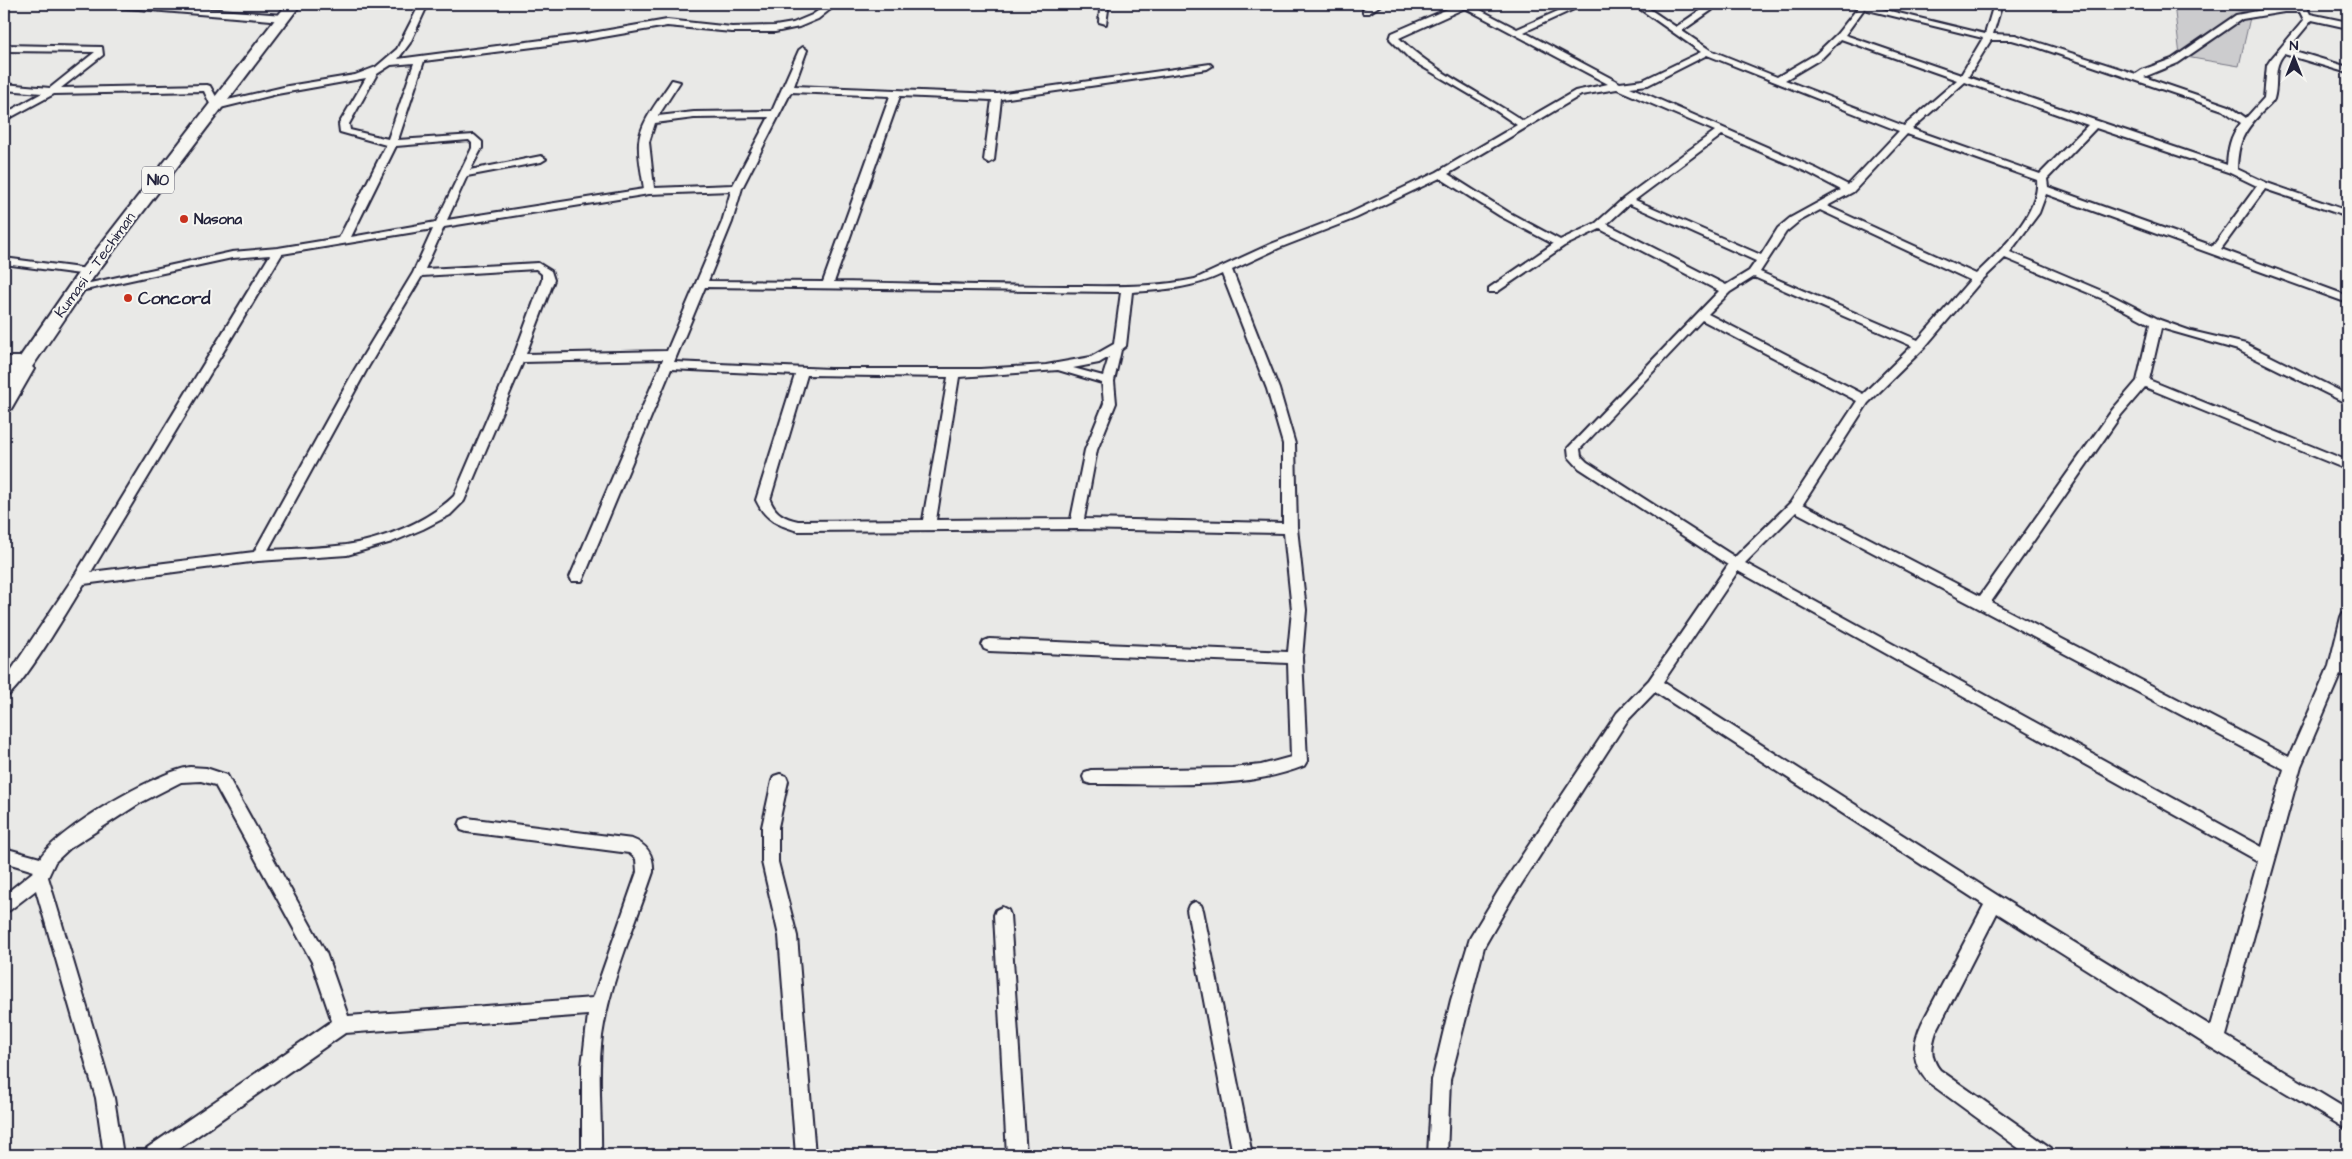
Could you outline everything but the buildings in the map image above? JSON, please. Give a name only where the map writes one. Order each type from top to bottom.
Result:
[{"type":"highway","name":"Kumasi - Techiman","points":[[4,381],[27,361],[88,272],[294,4]]},
{"type":"highway","name":"N10","points":[[4,404],[19,382],[27,361]]},
{"type":"street","points":[[114,4],[283,18]]},
{"type":"street","points":[[4,88],[52,91],[207,88],[216,106],[298,87],[343,81],[374,71],[389,63],[403,48],[424,4]]},
{"type":"street","points":[[389,63],[586,37],[650,24],[667,23],[776,30],[800,25],[821,15],[833,4]]},
{"type":"street","points":[[1100,4],[1104,10],[1103,22]]},
{"type":"street","points":[[1366,11],[1378,4]]},
{"type":"street","points":[[1517,32],[1581,4]]},
{"type":"street","points":[[1638,4],[1707,52],[1868,117],[2348,300]]},
{"type":"street","points":[[1675,31],[1709,8],[1708,4]]},
{"type":"street","points":[[1998,4],[1988,37],[1962,80],[1906,130],[1849,190],[1794,220],[1782,230],[1753,273],[1726,290],[1701,315],[1574,448],[1575,457],[1596,475],[1736,564],[2267,858]]},
{"type":"street","points":[[1524,126],[1489,102],[1414,58],[1394,39],[1395,35],[1464,5],[1619,86],[1813,171],[1849,190]]},
{"type":"street","points":[[1779,80],[1819,56],[1840,36],[1864,5],[1988,37],[2012,37],[2226,108],[2259,110]]},
{"type":"street","points":[[2136,79],[2145,72],[2175,61],[2239,17],[2284,10],[2304,10],[2348,25]]},
{"type":"street","points":[[2232,170],[2233,148],[2241,129],[2269,99],[2272,65],[2282,50],[2308,20],[2304,10]]},
{"type":"street","points":[[1840,36],[1962,80],[2232,170],[2263,185],[2348,214]]},
{"type":"street","points":[[4,48],[99,49],[100,53],[52,91],[4,118]]},
{"type":"street","points":[[577,578],[727,222],[737,188],[788,89],[803,50]]},
{"type":"street","points":[[2282,50],[2348,70]]},
{"type":"street","points":[[701,284],[826,284],[1025,290],[1127,289],[1182,285],[1199,281],[1275,246],[1352,216],[1441,174],[1578,93],[1595,88],[1645,83],[1707,52]]},
{"type":"street","points":[[343,241],[392,143],[420,59]]},
{"type":"street","points":[[788,89],[997,97],[1042,92],[1206,66]]},
{"type":"street","points":[[258,556],[361,369],[418,273],[463,174],[477,148],[477,142],[471,137],[392,143],[345,132],[344,124],[374,71]]},
{"type":"street","points":[[649,191],[645,136],[652,120],[669,96],[675,82]]},
{"type":"street","points":[[826,284],[896,94]]},
{"type":"street","points":[[989,160],[997,97]]},
{"type":"street","points":[[2226,108],[2248,122]]},
{"type":"street","points":[[652,120],[694,114],[775,114]]},
{"type":"street","points":[[1437,1155],[1441,1080],[1476,944],[1505,895],[1622,717],[1654,684],[1736,564],[1795,506],[1864,400],[1920,345],[1977,279],[2004,253],[2034,213],[2043,184],[2094,124]]},
{"type":"street","points":[[1493,290],[1560,244],[1600,225],[1628,200],[1721,131]]},
{"type":"street","points":[[463,174],[541,159]]},
{"type":"street","points":[[1441,174],[1504,214],[1560,244]]},
{"type":"street","points":[[2215,250],[2263,185]]},
{"type":"street","points":[[76,289],[232,255],[278,251],[649,191],[737,188]]},
{"type":"street","points":[[1628,200],[1763,260]]},
{"type":"street","points":[[1819,206],[1977,279]]},
{"type":"street","points":[[1600,225],[1726,290]]},
{"type":"street","points":[[4,692],[21,670],[80,578],[278,251]]},
{"type":"street","points":[[2004,253],[2107,298],[2156,323],[2188,334],[2242,347],[2348,400]]},
{"type":"street","points":[[4,261],[88,272]]},
{"type":"street","points":[[80,578],[258,556],[348,550],[387,539],[445,512],[459,498],[519,358],[548,280],[545,269],[538,266],[418,273]]},
{"type":"street","points":[[1091,777],[1230,774],[1290,767],[1299,761],[1295,658],[1299,610],[1290,528],[1288,444],[1282,415],[1252,331],[1226,270]]},
{"type":"street","points":[[1753,273],[1920,345]]},
{"type":"street","points":[[1076,524],[1091,450],[1110,403],[1108,381],[1116,352],[1120,346],[1127,289]]},
{"type":"street","points":[[1701,315],[1804,371],[1864,400]]},
{"type":"street","points":[[1982,604],[2117,412],[2143,382],[2156,323]]},
{"type":"street","points":[[519,358],[668,360],[802,371],[954,374],[1021,372],[1092,361],[1116,352]]},
{"type":"street","points":[[4,361],[27,361]]},
{"type":"street","points":[[1055,367],[1108,381]]},
{"type":"street","points":[[802,371],[763,500],[767,510],[775,520],[798,526],[1076,524],[1290,528]]},
{"type":"street","points":[[929,525],[954,374]]},
{"type":"street","points":[[2143,382],[2348,466]]},
{"type":"street","points":[[1795,506],[2293,766]]},
{"type":"street","points":[[2216,1041],[2293,766],[2342,669],[2348,618]]},
{"type":"street","points":[[989,645],[1295,658]]},
{"type":"street","points":[[1654,684],[1994,902],[2348,1121]]},
{"type":"street","points":[[4,905],[41,872],[54,851],[67,840],[166,780],[196,774],[211,776],[222,780],[320,959],[342,1025]]},
{"type":"street","points":[[780,781],[770,827],[770,862],[788,936],[806,1155]]},
{"type":"street","points":[[467,825],[632,846],[643,852],[646,859],[645,872],[599,1006],[590,1070],[592,1155]]},
{"type":"street","points":[[4,855],[41,872],[105,1098],[113,1155]]},
{"type":"street","points":[[1994,902],[1928,1029],[1922,1045],[1922,1055],[1926,1069],[1934,1076],[2044,1155]]},
{"type":"street","points":[[1194,910],[1243,1155]]},
{"type":"street","points":[[1002,914],[1017,1155]]},
{"type":"street","points":[[154,1155],[342,1025],[599,1006]]},
{"type":"shaded area","points":[[2174,4],[2208,4],[2251,13],[2239,66],[2180,56]]},
{"type":"place","name":"Nasona","points":[[184,219]]},
{"type":"place","name":"Concord","points":[[128,298]]}]
